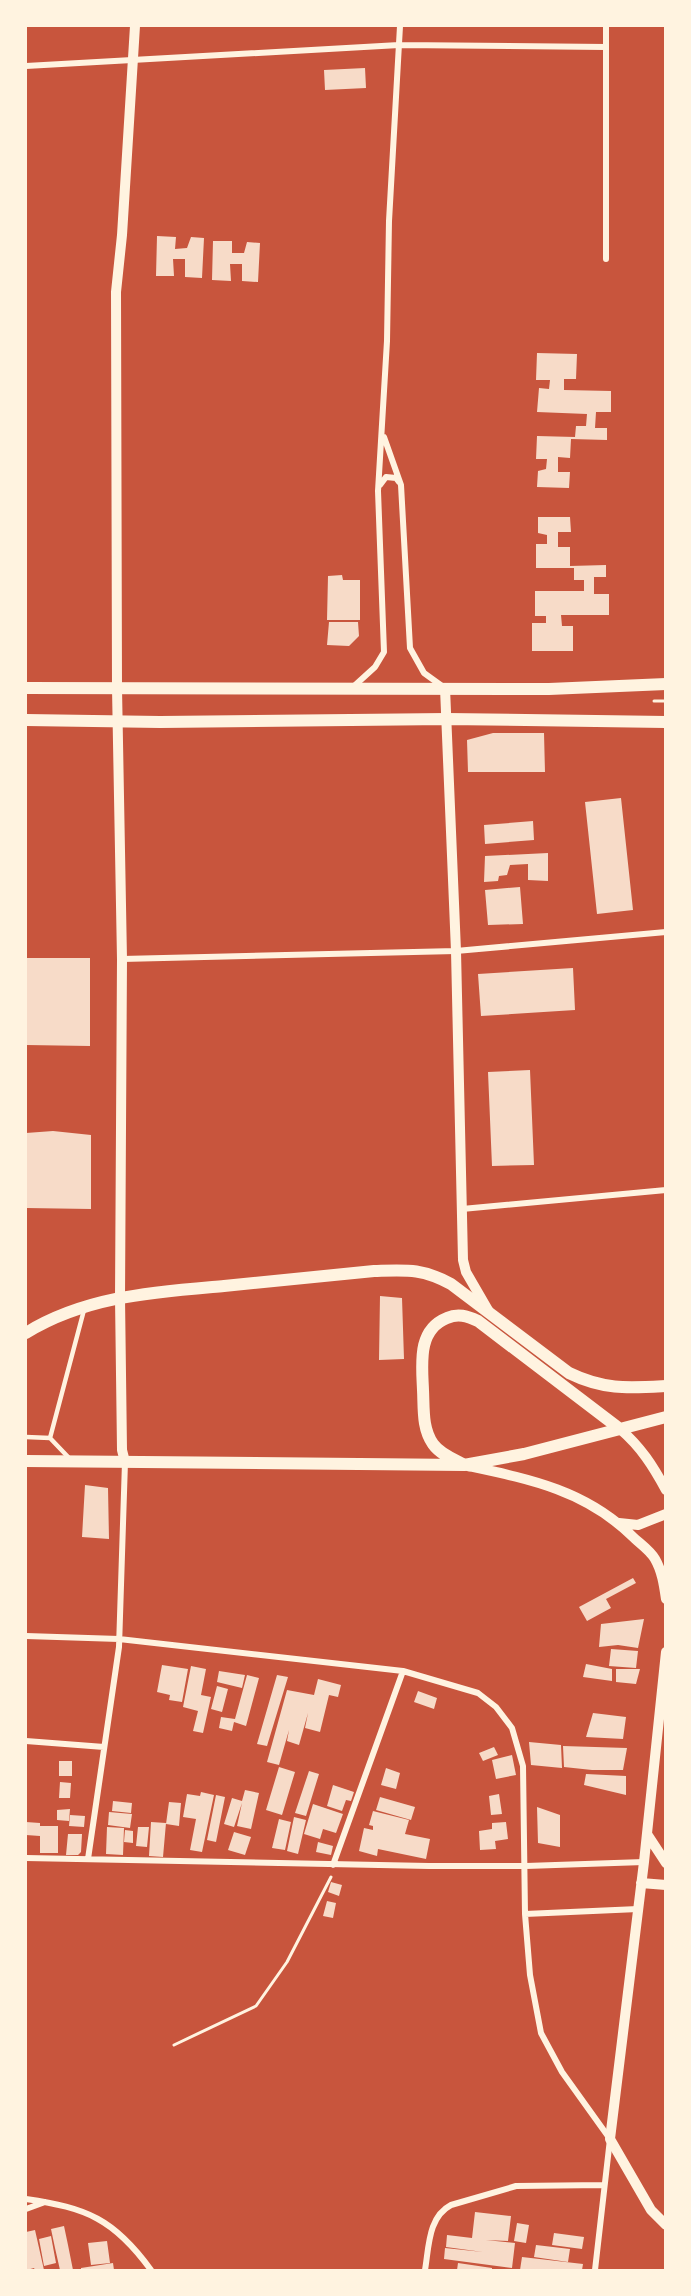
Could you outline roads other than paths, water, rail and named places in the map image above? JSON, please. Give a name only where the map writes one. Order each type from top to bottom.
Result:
[{"type":"main road","points":[[26,687],[549,689],[666,684]]},
{"type":"main road","points":[[26,720],[447,719],[666,722]]},
{"type":"main road","points":[[26,1333],[47,1320],[86,1305],[138,1294],[362,1272],[412,1270],[432,1274],[488,1310],[569,1373]]},
{"type":"main road","points":[[488,1310],[522,1355],[597,1384],[620,1389],[666,1386]]},
{"type":"main road","points":[[464,1465],[434,1446],[425,1429],[422,1360],[428,1334],[430,1329],[441,1320],[454,1315],[466,1316],[477,1321],[620,1429]]},
{"type":"main road","points":[[26,1461],[464,1465],[524,1454],[666,1417]]},
{"type":"street","points":[[88,1859],[119,1639],[125,1462],[122,1449],[120,1298],[122,959],[117,688],[116,291],[122,235],[135,26]]},
{"type":"street","points":[[353,687],[375,667],[384,652],[379,486],[389,221],[400,26]]},
{"type":"street","points":[[606,26],[606,259]]},
{"type":"street","points":[[26,66],[399,45],[606,47]]},
{"type":"street","points":[[382,433],[401,485],[410,648],[424,673],[445,688],[456,951],[463,1260],[466,1272],[488,1310]]},
{"type":"street","points":[[379,486],[384,478],[392,476],[401,485]]},
{"type":"street","points":[[122,959],[456,951],[666,932]]},
{"type":"street","points":[[462,1209],[666,1190]]},
{"type":"street","points":[[620,1429],[649,1459],[666,1490]]},
{"type":"street","points":[[464,1465],[531,1480],[568,1492],[598,1507],[619,1523],[654,1557],[662,1576],[666,1599]]},
{"type":"street","points":[[619,1523],[638,1525],[666,1514]]},
{"type":"street","points":[[26,1636],[119,1639],[404,1671],[478,1693],[496,1707],[513,1728],[523,1766],[525,1914],[530,1975],[542,2033],[562,2072],[610,2139],[651,2210],[666,2225]]},
{"type":"street","points":[[595,2271],[644,1862],[666,1652]]},
{"type":"street","points":[[333,1865],[404,1671]]},
{"type":"street","points":[[26,1741],[104,1747]]},
{"type":"street","points":[[647,1833],[666,1863]]},
{"type":"street","points":[[26,1858],[333,1865],[526,1866],[644,1862]]},
{"type":"street","points":[[641,1884],[666,1885]]},
{"type":"street","points":[[525,1914],[638,1909]]},
{"type":"street","points":[[425,2271],[434,2221],[441,2210],[451,2205],[516,2187],[604,2185]]},
{"type":"street","points":[[26,2199],[89,2213],[120,2232],[151,2271]]},
{"type":"street","points":[[26,2209],[45,2202]]},
{"type":"lane","points":[[50,1438],[86,1305]]},
{"type":"lane","points":[[26,1437],[50,1438],[72,1461]]}]
